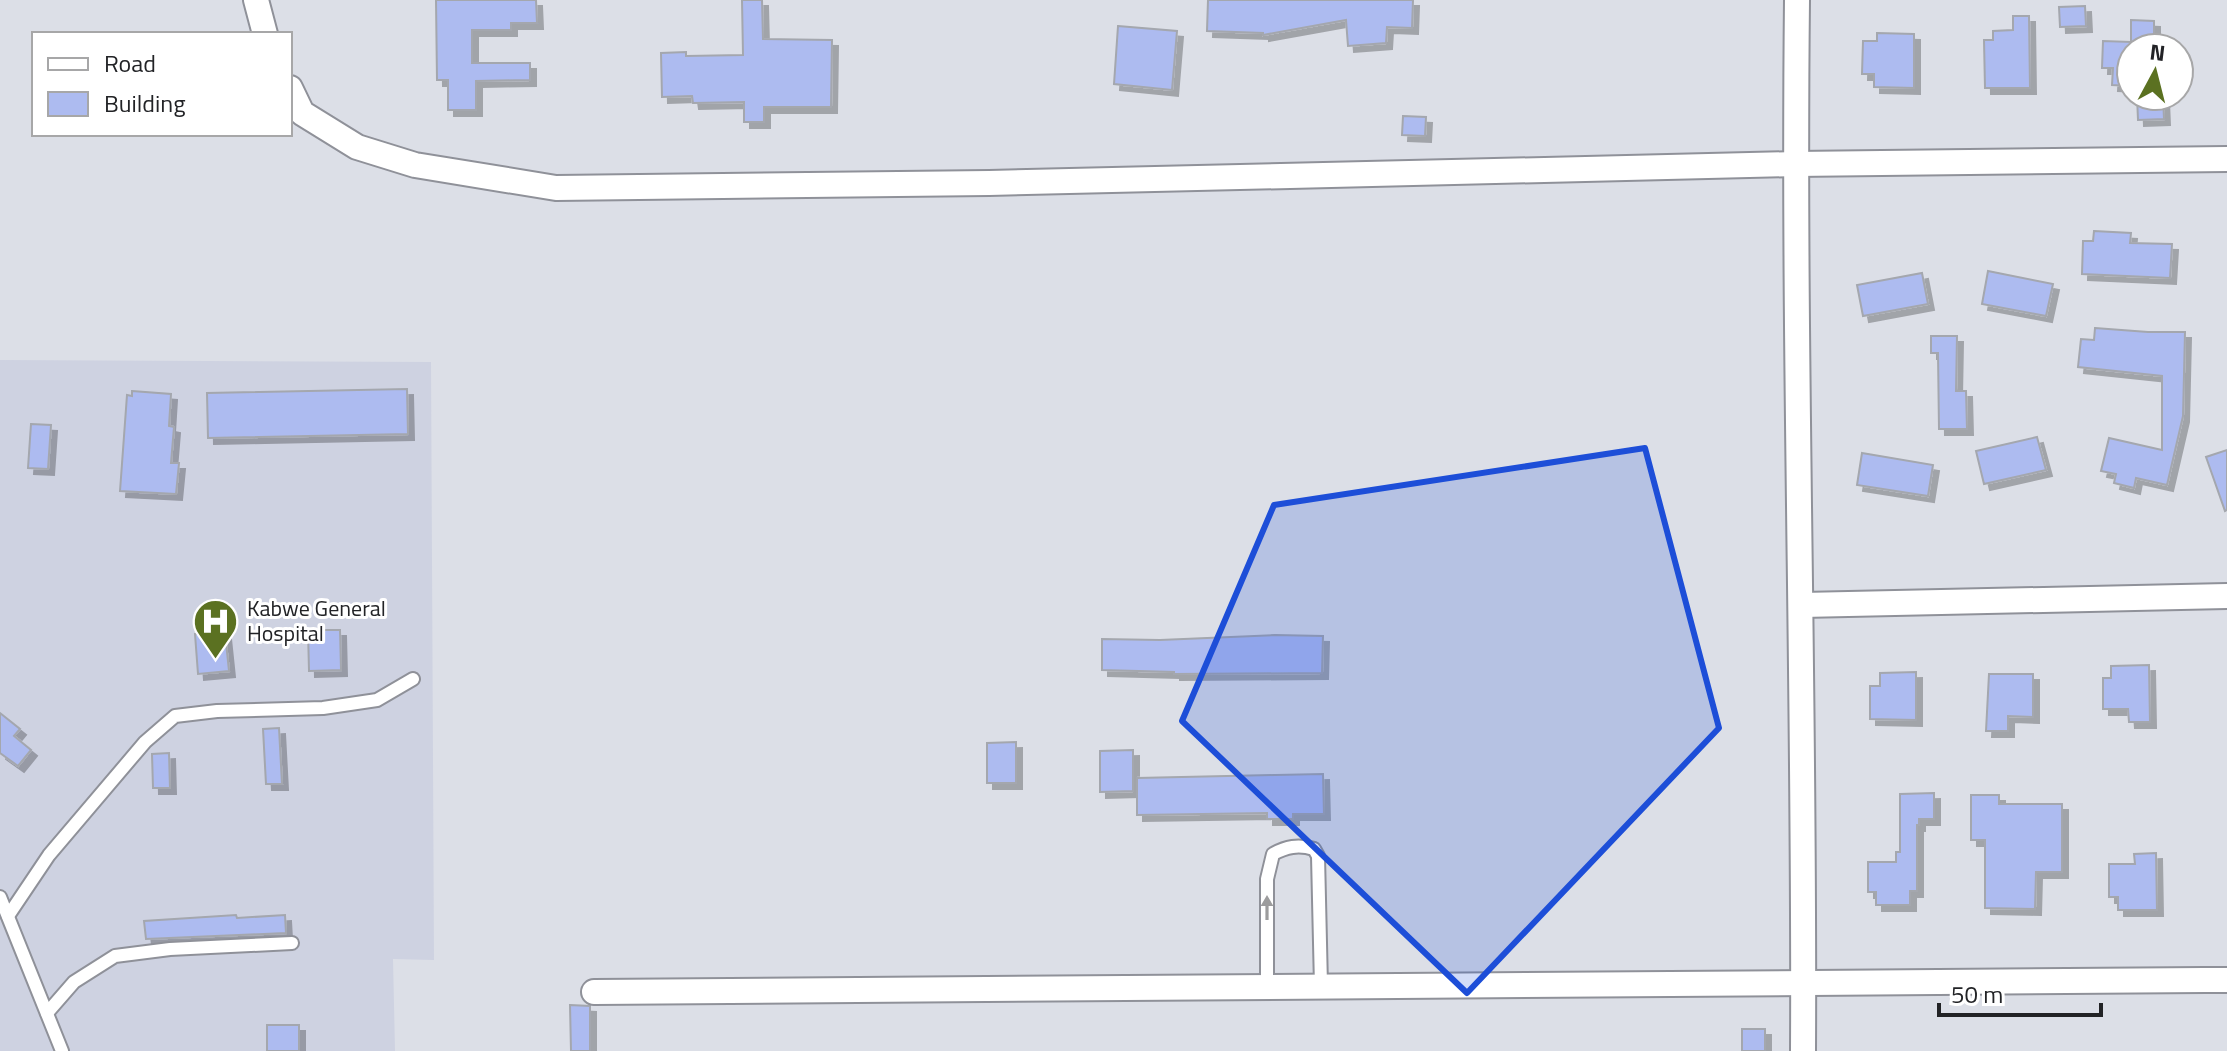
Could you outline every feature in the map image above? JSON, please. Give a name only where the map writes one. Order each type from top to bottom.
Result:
[{"type":"street","points":[[256,0],[264,32]]},
{"type":"street","points":[[1797,0],[1795,164],[1802,605],[1803,1051]]},
{"type":"street","points":[[292,92],[302,113],[357,147],[415,165],[556,188],[989,183],[1795,164],[2227,159]]},
{"type":"street","points":[[1802,605],[2227,596]]},
{"type":"street","points":[[594,992],[1803,979],[2227,980]]},
{"type":"lane","points":[[8,916],[49,855],[145,742],[175,716],[217,711],[323,708],[377,700],[413,679]]},
{"type":"lane","points":[[1267,986],[1267,879],[1273,854],[1287,846],[1307,846],[1314,849],[1318,856],[1321,986]]},
{"type":"lane","points":[[0,897],[62,1051]]},
{"type":"lane","points":[[47,1013],[74,982],[115,956],[170,949],[292,943]]},
{"type":"highlighted area","points":[[1645,448],[1719,728],[1467,993],[1182,721],[1274,505]]},
{"type":"shaded area","name":"Kabwe General Hospital","points":[[0,360],[431,362],[434,960],[393,959],[395,1051],[0,1051]]},
{"type":"building","points":[[436,0],[536,0],[537,23],[511,23],[511,30],[472,30],[472,63],[530,63],[530,80],[476,81],[476,110],[448,110],[448,80],[437,80]]},
{"type":"building","points":[[742,0],[762,0],[763,39],[832,40],[831,107],[764,107],[764,122],[744,122],[744,102],[693,103],[692,96],[662,97],[661,53],[743,55]]},
{"type":"building","points":[[1208,0],[1413,0],[1412,28],[1387,27],[1386,43],[1348,46],[1346,20],[1263,35],[1207,31]]},
{"type":"building","points":[[2085,6],[2086,26],[2060,27],[2059,7]]},
{"type":"building","points":[[2013,16],[2029,16],[2030,88],[1985,88],[1984,40],[1993,40],[1993,31],[2013,30]]},
{"type":"building","points":[[2131,20],[2154,21],[2154,32],[2131,32]]},
{"type":"building","points":[[1118,26],[1177,31],[1172,90],[1114,84]]},
{"type":"building","points":[[1877,33],[1914,34],[1914,88],[1874,87],[1874,74],[1862,74],[1863,41],[1877,41]]},
{"type":"building","points":[[2103,41],[2115,41],[2115,85],[2112,85],[2113,68],[2102,68]]},
{"type":"building","points":[[2138,112],[2164,112],[2164,119],[2138,120]]},
{"type":"building","points":[[1403,116],[1426,117],[1425,136],[1402,135]]},
{"type":"building","points":[[2094,231],[2131,233],[2130,243],[2172,244],[2170,278],[2082,274],[2083,241],[2093,241]]},
{"type":"building","points":[[1988,271],[2053,284],[2046,316],[1982,304]]},
{"type":"building","points":[[1922,273],[1928,304],[1863,316],[1857,285]]},
{"type":"building","points":[[2095,328],[2185,332],[2183,416],[2167,485],[2136,478],[2134,488],[2114,483],[2116,474],[2101,471],[2109,438],[2162,450],[2162,376],[2078,367],[2081,339],[2094,340]]},
{"type":"building","points":[[1931,336],[1957,336],[1956,391],[1966,391],[1967,429],[1939,429],[1938,353],[1931,353]]},
{"type":"building","points":[[407,389],[408,434],[208,438],[207,393]]},
{"type":"building","points":[[132,391],[171,394],[169,426],[174,427],[171,463],[179,463],[176,494],[120,491],[127,395],[132,396]]},
{"type":"building","points":[[31,424],[51,425],[48,469],[28,468]]},
{"type":"building","points":[[2037,437],[2046,470],[1984,484],[1976,451]]},
{"type":"building","points":[[2227,450],[2227,510],[2225,511],[2206,457]]},
{"type":"building","points":[[1862,453],[1933,465],[1928,496],[1857,485]]},
{"type":"building","points":[[308,630],[340,630],[341,670],[309,671]]},
{"type":"building","points":[[225,633],[229,671],[198,674],[195,634]]},
{"type":"building","points":[[1323,636],[1322,673],[1174,674],[1102,670],[1102,639]]},
{"type":"building","points":[[2149,665],[2150,722],[2129,722],[2128,709],[2103,709],[2103,678],[2111,678],[2111,666]]},
{"type":"building","points":[[1916,672],[1916,720],[1870,719],[1870,686],[1880,686],[1880,673]]},
{"type":"building","points":[[1989,674],[2033,674],[2033,717],[2008,716],[2008,731],[1986,731]]},
{"type":"building","points":[[0,713],[20,729],[14,736],[31,750],[18,766],[0,753]]},
{"type":"building","points":[[279,728],[282,784],[266,784],[263,729]]},
{"type":"building","points":[[1016,742],[1016,783],[987,783],[987,743]]},
{"type":"building","points":[[1133,750],[1133,791],[1100,792],[1100,751]]},
{"type":"building","points":[[169,753],[170,788],[153,788],[152,754]]},
{"type":"building","points":[[1323,774],[1324,814],[1293,814],[1293,819],[1267,819],[1267,813],[1137,815],[1137,778]]},
{"type":"building","points":[[1934,793],[1934,819],[1919,819],[1917,825],[1917,891],[1910,891],[1910,905],[1876,905],[1876,892],[1868,892],[1868,862],[1896,862],[1896,852],[1900,852],[1900,794]]},
{"type":"building","points":[[1971,795],[1999,795],[1999,804],[2062,804],[2062,872],[2036,872],[2035,909],[1985,908],[1985,840],[1971,840]]},
{"type":"building","points":[[2156,853],[2157,910],[2118,910],[2118,897],[2109,897],[2109,864],[2135,864],[2134,854]]},
{"type":"building","points":[[236,915],[237,918],[285,915],[286,933],[146,939],[144,921]]},
{"type":"building","points":[[570,1005],[590,1006],[590,1051],[571,1051]]},
{"type":"building","points":[[267,1025],[299,1025],[299,1051],[267,1051]]},
{"type":"building","points":[[1742,1029],[1765,1029],[1765,1051],[1742,1051]]},
{"type":"place","name":"Kabwe General Hospital","points":[[216,660]]}]
